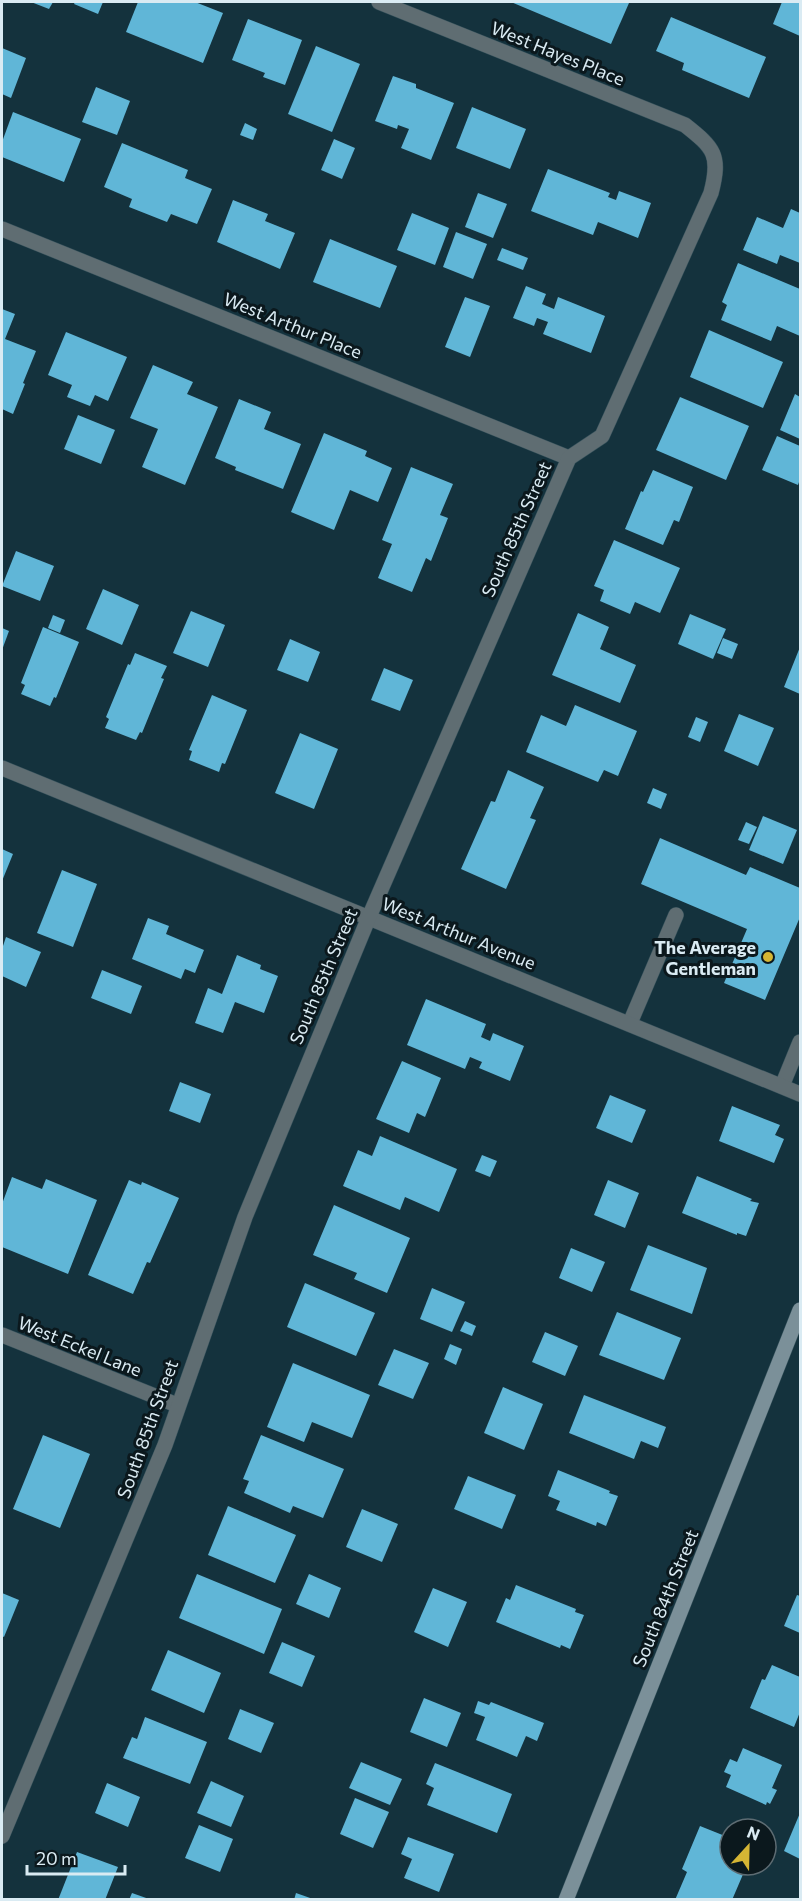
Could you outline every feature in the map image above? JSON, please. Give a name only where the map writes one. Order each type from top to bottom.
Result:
[{"type":"street","name":"West Hayes Place","points":[[379,2],[685,125],[714,153]]},
{"type":"street","name":"South 85th Street","points":[[2,1836],[165,1445],[177,1405],[245,1217],[369,918],[569,458],[602,436],[711,193],[716,174],[714,153]]},
{"type":"street","name":"West Arthur Place","points":[[2,229],[569,458]]},
{"type":"street","name":"West Arthur Avenue","points":[[2,768],[801,1094]]},
{"type":"street","points":[[630,1023],[676,915]]},
{"type":"street","points":[[782,1086],[801,1042]]},
{"type":"street","name":"South 84th Street","points":[[566,1899],[801,1310]]},
{"type":"street","name":"West Eckel Lane","points":[[2,1335],[177,1405]]},
{"type":"building","points":[[31,2],[53,2],[49,9]]},
{"type":"building","points":[[75,2],[103,2],[98,14],[74,4]]},
{"type":"building","points":[[138,2],[195,2],[223,13],[203,63],[126,32]]},
{"type":"building","points":[[511,2],[626,2],[629,3],[611,44]]},
{"type":"building","points":[[782,2],[800,2],[800,36],[773,24]]},
{"type":"building","points":[[671,17],[766,57],[749,98],[682,70],[684,63],[656,51]]},
{"type":"building","points":[[248,19],[302,40],[285,85],[263,77],[265,73],[232,60]]},
{"type":"building","points":[[316,46],[360,64],[332,132],[288,114]]},
{"type":"building","points":[[2,48],[26,58],[11,98],[2,94]]},
{"type":"building","points":[[393,76],[416,84],[416,88],[454,103],[431,160],[401,148],[409,129],[398,125],[397,129],[375,121]]},
{"type":"building","points":[[96,87],[130,101],[117,135],[82,122]]},
{"type":"building","points":[[472,107],[526,129],[510,169],[456,148]]},
{"type":"building","points":[[13,112],[81,139],[64,182],[2,157],[2,142]]},
{"type":"building","points":[[245,123],[257,129],[253,140],[240,135]]},
{"type":"building","points":[[334,139],[355,148],[342,179],[321,170]]},
{"type":"building","points":[[122,143],[188,170],[185,178],[212,189],[197,224],[171,214],[167,222],[129,207],[132,199],[104,187]]},
{"type":"building","points":[[548,169],[610,193],[608,197],[616,200],[619,191],[651,203],[638,238],[598,222],[593,235],[531,211]]},
{"type":"building","points":[[478,193],[507,204],[493,238],[465,227]]},
{"type":"building","points":[[233,200],[268,214],[265,221],[295,233],[280,269],[217,242]]},
{"type":"building","points":[[791,209],[800,213],[800,263],[780,255],[777,264],[743,250],[757,217],[783,228]]},
{"type":"building","points":[[412,213],[449,228],[435,265],[397,250]]},
{"type":"building","points":[[456,232],[487,244],[473,279],[443,267]]},
{"type":"building","points":[[330,239],[397,266],[380,308],[313,282]]},
{"type":"building","points":[[502,248],[528,258],[523,270],[497,260]]},
{"type":"building","points":[[738,263],[800,289],[800,336],[777,326],[771,341],[721,320],[727,305],[722,302]]},
{"type":"building","points":[[526,286],[546,294],[542,304],[554,309],[558,297],[605,316],[591,353],[543,334],[548,322],[537,318],[534,326],[513,318]]},
{"type":"building","points":[[465,297],[490,306],[470,357],[445,347]]},
{"type":"building","points":[[2,309],[15,314],[5,339],[36,351],[13,414],[2,409]]},
{"type":"building","points":[[709,330],[783,362],[763,408],[690,377]]},
{"type":"building","points":[[66,332],[127,357],[108,401],[95,395],[90,406],[67,397],[72,385],[48,375]]},
{"type":"building","points":[[153,365],[193,382],[187,394],[218,407],[185,485],[142,467],[158,429],[130,418]]},
{"type":"building","points":[[795,394],[800,397],[800,439],[780,430]]},
{"type":"building","points":[[680,397],[749,426],[726,480],[656,450]]},
{"type":"building","points":[[239,399],[271,412],[264,429],[301,444],[283,489],[235,470],[236,467],[215,458]]},
{"type":"building","points":[[78,415],[115,430],[101,464],[64,449]]},
{"type":"building","points":[[324,433],[367,451],[365,456],[392,468],[378,502],[350,490],[334,530],[291,512]]},
{"type":"building","points":[[777,436],[800,446],[798,485],[762,470]]},
{"type":"building","points":[[411,467],[453,484],[440,515],[448,518],[431,561],[426,558],[412,592],[378,578],[392,544],[382,540]]},
{"type":"building","points":[[653,470],[693,487],[679,522],[674,520],[663,545],[625,529],[641,491],[643,492]]},
{"type":"building","points":[[614,540],[680,568],[660,613],[635,602],[630,614],[600,601],[604,590],[594,586]]},
{"type":"building","points":[[16,551],[54,566],[40,601],[2,586]]},
{"type":"building","points":[[103,589],[139,605],[122,645],[86,629]]},
{"type":"building","points":[[191,611],[225,625],[208,667],[173,653]]},
{"type":"building","points":[[578,613],[609,627],[600,649],[636,665],[620,703],[552,675]]},
{"type":"building","points":[[690,614],[726,629],[713,659],[678,644]]},
{"type":"building","points":[[53,615],[65,620],[60,633],[48,628]]},
{"type":"building","points":[[43,627],[79,642],[56,698],[54,697],[50,706],[21,694],[25,685],[21,683]]},
{"type":"building","points":[[2,628],[9,631],[2,650]]},
{"type":"building","points":[[723,638],[738,644],[732,659],[717,653]]},
{"type":"building","points":[[290,639],[320,652],[308,682],[277,670]]},
{"type":"building","points":[[800,647],[800,694],[784,687]]},
{"type":"building","points":[[135,653],[167,666],[142,733],[140,732],[136,740],[105,728],[109,719],[106,717],[128,664],[130,665]]},
{"type":"building","points":[[384,668],[413,680],[400,711],[371,700]]},
{"type":"building","points":[[212,695],[247,710],[225,764],[222,763],[219,772],[189,760],[192,751],[189,750]]},
{"type":"building","points":[[575,705],[637,731],[618,776],[604,770],[598,782],[526,752],[541,715],[566,726]]},
{"type":"building","points":[[739,714],[774,728],[758,766],[724,751]]},
{"type":"building","points":[[696,717],[708,722],[700,742],[688,737]]},
{"type":"building","points":[[300,733],[338,749],[314,809],[275,793]]},
{"type":"building","points":[[508,770],[544,787],[530,818],[536,820],[506,889],[461,869],[491,801],[495,802]]},
{"type":"building","points":[[653,788],[667,794],[661,809],[647,803]]},
{"type":"building","points":[[763,816],[797,830],[783,864],[749,850]]},
{"type":"building","points":[[746,822],[757,827],[749,844],[738,840]]},
{"type":"building","points":[[660,838],[746,875],[750,867],[800,888],[800,917],[765,1000],[724,983],[747,929],[641,884]]},
{"type":"building","points":[[2,849],[13,854],[2,881]]},
{"type":"building","points":[[62,870],[97,884],[73,947],[37,933]]},
{"type":"building","points":[[148,918],[169,926],[166,934],[204,950],[195,973],[185,969],[181,979],[132,959]]},
{"type":"building","points":[[6,937],[41,952],[26,987],[2,976],[2,949]]},
{"type":"building","points":[[237,955],[261,965],[260,969],[278,976],[264,1013],[235,1002],[223,1033],[195,1023],[208,988],[222,994]]},
{"type":"building","points":[[102,970],[142,986],[131,1014],[91,998]]},
{"type":"building","points":[[426,999],[486,1024],[481,1037],[490,1041],[493,1033],[524,1046],[510,1081],[479,1068],[482,1062],[470,1057],[465,1069],[407,1045]]},
{"type":"building","points":[[402,1061],[441,1078],[425,1117],[417,1113],[409,1133],[376,1119]]},
{"type":"building","points":[[180,1082],[211,1094],[200,1123],[169,1111]]},
{"type":"building","points":[[610,1095],[646,1110],[632,1143],[596,1128]]},
{"type":"building","points":[[732,1106],[780,1125],[775,1135],[784,1139],[774,1163],[719,1141]]},
{"type":"building","points":[[380,1136],[457,1169],[439,1212],[405,1197],[400,1210],[343,1186],[358,1150],[372,1156]]},
{"type":"building","points":[[482,1155],[497,1161],[490,1177],[475,1171]]},
{"type":"building","points":[[697,1176],[759,1203],[746,1236],[737,1233],[737,1235],[682,1213]]},
{"type":"building","points":[[12,1177],[42,1189],[46,1179],[97,1200],[68,1274],[2,1247],[2,1204]]},
{"type":"building","points":[[129,1180],[141,1185],[142,1182],[179,1198],[150,1263],[147,1262],[133,1294],[88,1275]]},
{"type":"building","points":[[608,1180],[639,1193],[625,1228],[594,1215]]},
{"type":"building","points":[[334,1205],[410,1238],[387,1293],[354,1279],[357,1273],[313,1255]]},
{"type":"building","points":[[648,1245],[707,1268],[692,1314],[630,1290]]},
{"type":"building","points":[[571,1248],[605,1262],[592,1292],[559,1278]]},
{"type":"building","points":[[305,1283],[375,1313],[356,1356],[287,1327]]},
{"type":"building","points":[[432,1288],[465,1302],[452,1332],[420,1319]]},
{"type":"building","points":[[617,1312],[681,1338],[664,1380],[599,1355]]},
{"type":"building","points":[[465,1321],[476,1326],[472,1336],[460,1331]]},
{"type":"building","points":[[545,1332],[578,1346],[565,1376],[532,1362]]},
{"type":"building","points":[[450,1344],[462,1349],[456,1365],[444,1359]]},
{"type":"building","points":[[394,1349],[429,1363],[413,1399],[378,1385]]},
{"type":"building","points":[[293,1363],[370,1395],[352,1438],[312,1422],[304,1442],[267,1427]]},
{"type":"building","points":[[503,1387],[543,1404],[524,1450],[484,1433]]},
{"type":"building","points":[[584,1395],[666,1427],[658,1448],[641,1441],[634,1459],[569,1433]]},
{"type":"building","points":[[43,1435],[90,1454],[60,1528],[13,1509]]},
{"type":"building","points":[[261,1435],[344,1469],[323,1518],[293,1506],[290,1513],[244,1493],[249,1481],[243,1479]]},
{"type":"building","points":[[558,1470],[618,1496],[606,1526],[597,1522],[596,1526],[556,1510],[560,1501],[548,1496]]},
{"type":"building","points":[[468,1476],[516,1495],[502,1529],[454,1509]]},
{"type":"building","points":[[228,1506],[296,1535],[275,1583],[208,1555]]},
{"type":"building","points":[[362,1509],[398,1524],[382,1562],[346,1547]]},
{"type":"building","points":[[197,1574],[282,1609],[264,1654],[179,1618]]},
{"type":"building","points":[[309,1574],[341,1588],[329,1618],[296,1604]]},
{"type":"building","points":[[516,1585],[576,1609],[575,1612],[584,1615],[570,1649],[561,1645],[560,1648],[496,1622],[506,1598],[510,1600]]},
{"type":"building","points":[[433,1588],[467,1602],[448,1647],[414,1632]]},
{"type":"building","points":[[2,1593],[19,1600],[4,1637],[2,1636]]},
{"type":"building","points":[[797,1595],[800,1596],[800,1633],[784,1626]]},
{"type":"building","points":[[282,1642],[315,1656],[302,1687],[269,1673]]},
{"type":"building","points":[[168,1650],[221,1673],[204,1713],[151,1690]]},
{"type":"building","points":[[772,1665],[800,1677],[800,1712],[794,1727],[750,1708],[762,1679],[765,1680]]},
{"type":"building","points":[[424,1698],[461,1713],[447,1747],[410,1732]]},
{"type":"building","points":[[478,1701],[489,1705],[491,1702],[544,1723],[537,1741],[526,1736],[517,1757],[476,1740],[485,1717],[474,1713]]},
{"type":"building","points":[[240,1709],[274,1723],[261,1753],[228,1739]]},
{"type":"building","points":[[145,1717],[207,1742],[190,1784],[123,1758],[132,1737],[137,1739]]},
{"type":"building","points":[[743,1748],[782,1765],[772,1788],[777,1790],[770,1804],[767,1802],[766,1805],[726,1787],[731,1775],[724,1772],[730,1759],[737,1762]]},
{"type":"building","points":[[361,1762],[402,1779],[390,1805],[349,1788]]},
{"type":"building","points":[[435,1763],[512,1794],[497,1833],[427,1805],[434,1788],[426,1784]]},
{"type":"building","points":[[211,1781],[244,1796],[231,1827],[197,1813]]},
{"type":"building","points":[[107,1783],[140,1797],[128,1827],[95,1813]]},
{"type":"building","points":[[355,1798],[389,1812],[373,1848],[340,1834]]},
{"type":"building","points":[[800,1813],[800,1859],[784,1851]]},
{"type":"building","points":[[199,1825],[233,1839],[220,1872],[185,1858]]},
{"type":"building","points":[[700,1826],[718,1833],[718,1877],[742,1877],[732,1900],[675,1900],[687,1872],[682,1869]]},
{"type":"building","points":[[408,1837],[454,1854],[439,1892],[404,1878],[412,1859],[401,1854]]},
{"type":"building","points":[[77,1852],[118,1867],[105,1900],[58,1900]]},
{"type":"building","points":[[132,1893],[149,1899],[149,1900],[129,1900]]},
{"type":"building","points":[[296,1893],[313,1899],[313,1900],[294,1900]]},
{"type":"place","name":"The Average Gentleman","points":[[768,957]]}]
